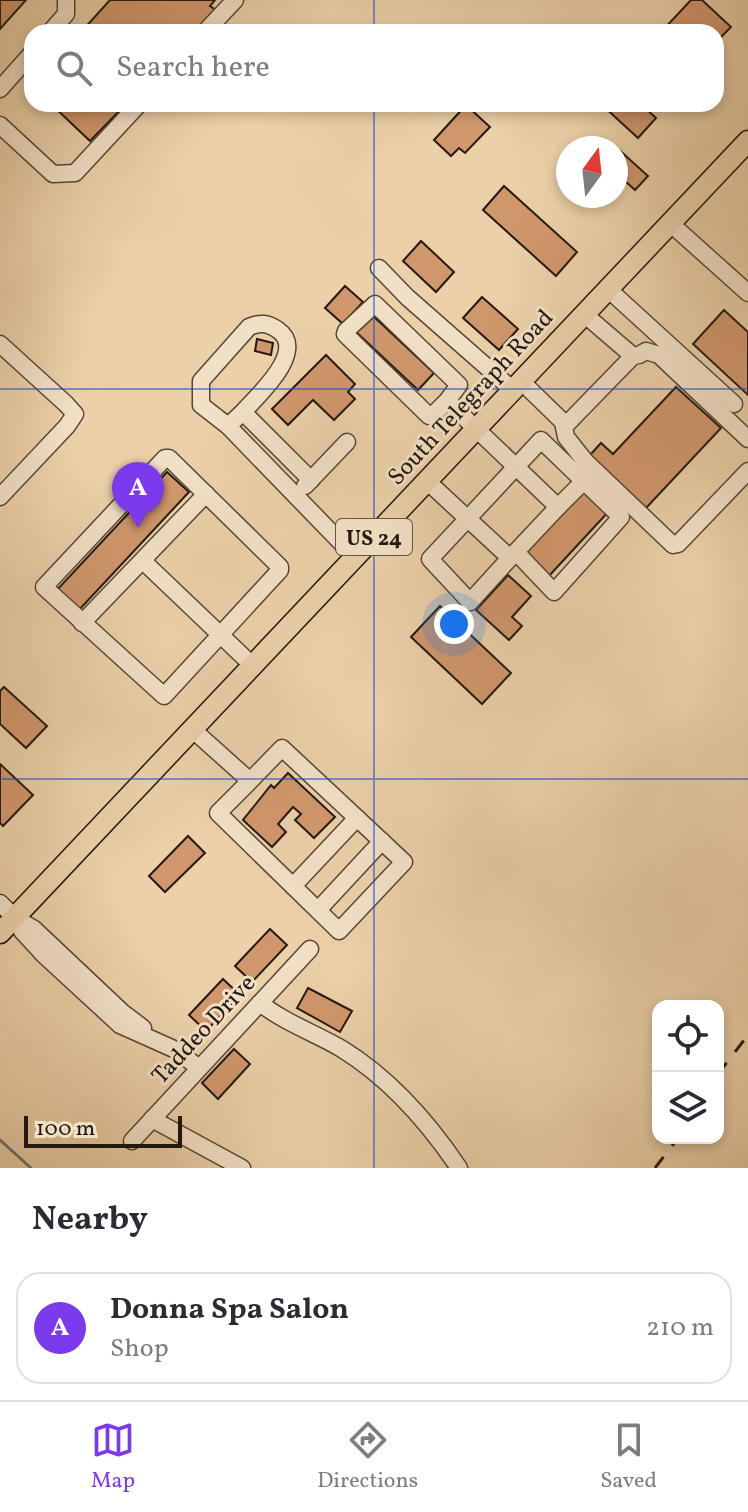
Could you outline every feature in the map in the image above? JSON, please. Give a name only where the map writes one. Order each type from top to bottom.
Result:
[{"type":"main road","name":"South Telegraph Road","points":[[0,933],[8,910],[192,729],[748,141]]},
{"type":"street","points":[[57,24],[66,14],[66,0]]},
{"type":"street","points":[[212,24],[235,0]]},
{"type":"street","points":[[0,89],[24,62]]},
{"type":"street","points":[[0,125],[53,174],[75,173],[132,112]]},
{"type":"street","points":[[670,223],[748,293]]},
{"type":"street","points":[[379,268],[407,297],[563,422],[566,437],[585,461],[673,545],[678,544],[748,471]]},
{"type":"street","points":[[608,289],[734,404]]},
{"type":"street","points":[[375,304],[459,385],[447,401],[429,416],[345,334],[346,331],[375,304]]},
{"type":"street","points":[[584,314],[633,356]]},
{"type":"street","points":[[228,426],[280,369],[287,356],[283,334],[267,324],[258,323],[249,327],[201,381],[201,405],[228,426],[355,557]]},
{"type":"street","points":[[0,344],[75,414],[0,497]]},
{"type":"street","points":[[564,427],[633,356],[646,351],[659,355],[748,439]]},
{"type":"street","points":[[447,401],[558,507]]},
{"type":"street","points":[[243,412],[311,480]]},
{"type":"street","points":[[427,481],[467,519],[513,555],[554,592],[621,517],[584,481],[541,440],[516,466],[467,519],[430,559],[470,602],[513,555],[558,507],[584,481]]},
{"type":"street","points":[[295,496],[347,442]]},
{"type":"street","points":[[165,458],[169,458],[280,567],[164,696],[82,623],[44,587],[45,583],[165,458]]},
{"type":"street","points":[[82,623],[206,494]]},
{"type":"street","points":[[143,561],[252,665]]},
{"type":"street","points":[[192,729],[250,781]]},
{"type":"street","points":[[282,748],[404,862],[339,931],[218,813],[250,781],[282,748]]},
{"type":"street","points":[[293,886],[357,818]]},
{"type":"street","points":[[318,910],[382,841]]},
{"type":"street","points":[[8,910],[44,955],[86,986],[120,1025],[176,1050],[199,1068]]},
{"type":"street","name":"Taddeo Drive","points":[[132,1141],[310,949]]},
{"type":"street","points":[[260,1003],[282,1019],[343,1050],[399,1094],[442,1143],[459,1168]]},
{"type":"street","points":[[152,1119],[242,1168]]},
{"type":"building","points":[[0,0],[26,0],[0,29]]},
{"type":"building","points":[[110,0],[215,0],[210,6],[219,12],[208,24],[88,24]]},
{"type":"building","points":[[691,0],[702,0],[731,27],[724,34],[724,24],[668,24]]},
{"type":"building","points":[[59,112],[118,112],[90,141]]},
{"type":"building","points":[[460,112],[474,112],[490,127],[465,153],[459,148],[451,156],[434,140]]},
{"type":"building","points":[[610,112],[650,112],[656,118],[638,138]]},
{"type":"building","points":[[628,158],[648,176],[635,190],[628,184]]},
{"type":"building","points":[[504,186],[577,252],[556,276],[483,210]]},
{"type":"building","points":[[421,241],[454,272],[436,292],[403,261]]},
{"type":"building","points":[[345,286],[363,302],[343,324],[325,308]]},
{"type":"building","points":[[482,297],[518,329],[499,350],[463,318]]},
{"type":"building","points":[[724,310],[748,332],[748,395],[693,344]]},
{"type":"building","points":[[371,314],[434,373],[418,390],[355,331]]},
{"type":"building","points":[[257,339],[273,343],[271,355],[255,351]]},
{"type":"building","points":[[326,355],[355,384],[348,392],[355,399],[334,420],[313,400],[288,425],[272,409]]},
{"type":"building","points":[[676,387],[721,428],[646,508],[590,455],[601,443],[613,454]]},
{"type":"building","points":[[167,472],[189,492],[78,611],[56,591]]},
{"type":"building","points":[[586,488],[610,510],[548,577],[524,555]]},
{"type":"building","points":[[508,575],[531,596],[512,617],[522,626],[509,640],[476,610]]},
{"type":"building","points":[[440,606],[511,673],[482,704],[411,637]]},
{"type":"building","points":[[4,687],[47,726],[26,748],[0,724],[0,691]]},
{"type":"building","points":[[0,764],[33,795],[3,826],[0,823]]},
{"type":"building","points":[[288,773],[335,817],[314,838],[295,820],[301,814],[293,807],[278,824],[286,832],[272,847],[243,820],[271,785],[274,788]]},
{"type":"building","points":[[188,836],[205,853],[165,892],[149,876]]},
{"type":"building","points":[[270,929],[287,945],[252,982],[235,966]]},
{"type":"building","points":[[223,979],[240,995],[206,1031],[189,1015]]},
{"type":"building","points":[[308,988],[352,1011],[340,1032],[297,1008]]},
{"type":"building","points":[[234,1049],[250,1064],[218,1099],[202,1083]]},
{"type":"waterway","points":[[0,1140],[31,1168]]},
{"type":"railway","points":[[720,1072],[748,1035]]},
{"type":"railway","points":[[655,1168],[673,1144]]},
{"type":"place","name":"Donna Spa Salon","points":[[138,528]]}]
